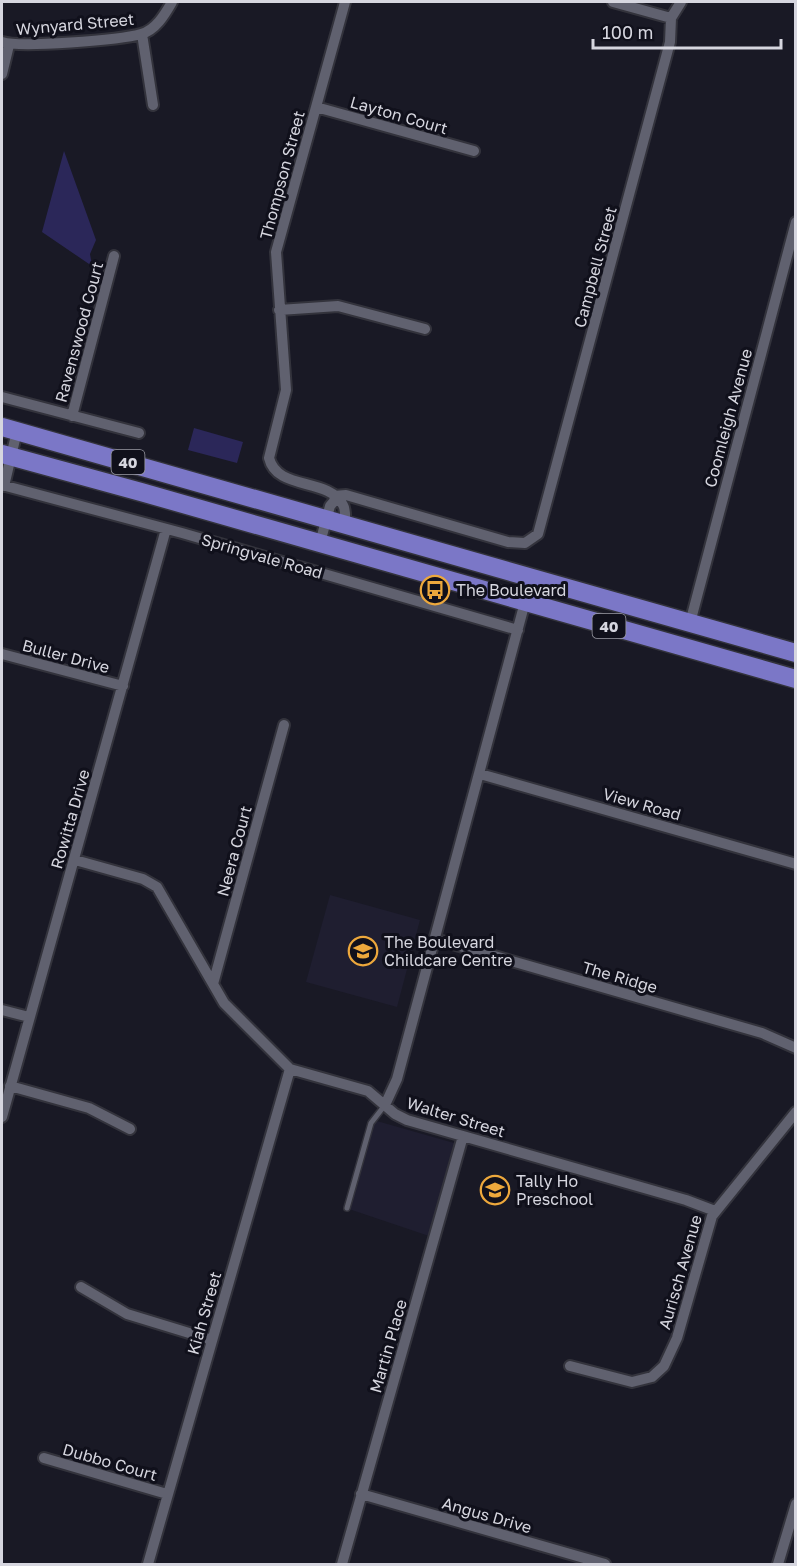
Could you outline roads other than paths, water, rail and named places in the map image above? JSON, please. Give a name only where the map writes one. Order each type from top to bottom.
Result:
[{"type":"highway","name":"Springvale Road","points":[[9,429],[795,653]]},
{"type":"highway","name":"Springvale Road","points":[[7,456],[795,679]]},
{"type":"street","name":"Wynyard Street","points":[[5,43],[142,34],[164,18],[172,2]]},
{"type":"street","name":"Thompson Street","points":[[335,497],[324,489],[279,475],[271,465],[270,451],[286,390],[276,252],[345,2]]},
{"type":"street","points":[[613,2],[671,18]]},
{"type":"street","name":"Campbell Street","points":[[335,497],[346,495],[520,544],[533,539],[540,531],[670,42],[671,18],[681,2]]},
{"type":"street","points":[[142,34],[153,105]]},
{"type":"street","points":[[2,74],[5,43]]},
{"type":"street","name":"Layton Court","points":[[316,107],[474,152]]},
{"type":"street","name":"Coomleigh Avenue","points":[[690,623],[795,222]]},
{"type":"street","name":"Ravenswood Court","points":[[72,416],[114,256]]},
{"type":"street","points":[[279,310],[338,306],[425,329]]},
{"type":"street","points":[[2,397],[139,433]]},
{"type":"street","name":"Springvale Road","points":[[9,429],[3,486],[166,529],[518,630]]},
{"type":"street","points":[[335,497],[343,505],[345,524]]},
{"type":"street","name":"Springvale Road","points":[[320,543],[330,506],[335,497]]},
{"type":"street","name":"Rowitta Drive","points":[[2,1117],[166,529]]},
{"type":"street","points":[[385,1105],[397,1079],[525,602]]},
{"type":"street","name":"Buller Drive","points":[[2,654],[123,686]]},
{"type":"street","name":"Neera Court","points":[[213,984],[284,725]]},
{"type":"street","name":"View Road","points":[[480,774],[795,864]]},
{"type":"street","name":"Walter Street","points":[[75,860],[143,879],[157,887],[224,1003],[290,1069],[368,1091],[395,1114],[406,1120],[715,1210]]},
{"type":"street","name":"The Ridge","points":[[435,939],[762,1033],[795,1048]]},
{"type":"street","points":[[2,1010],[29,1017]]},
{"type":"street","name":"Kiah Street","points":[[148,1564],[290,1069]]},
{"type":"street","points":[[10,1086],[90,1108],[130,1129]]},
{"type":"street","name":"Aurisch Avenue","points":[[570,1366],[632,1383],[652,1377],[664,1366],[672,1353],[706,1230],[715,1210],[795,1112]]},
{"type":"street","name":"Martin Place","points":[[342,1564],[463,1136]]},
{"type":"street","points":[[81,1287],[127,1314],[212,1340]]},
{"type":"street","name":"Dubbo Court","points":[[44,1458],[167,1494]]},
{"type":"street","name":"Angus Drive","points":[[361,1494],[605,1564]]},
{"type":"street","points":[[778,1564],[795,1504]]},
{"type":"lane","points":[[347,1208],[371,1123],[385,1105]]},
{"type":"place","name":"The Boulevard","points":[[435,590]]},
{"type":"place","name":"The Boulevard Childcare Centre","points":[[363,951]]},
{"type":"place","name":"Tally Ho Preschool","points":[[495,1190]]}]
